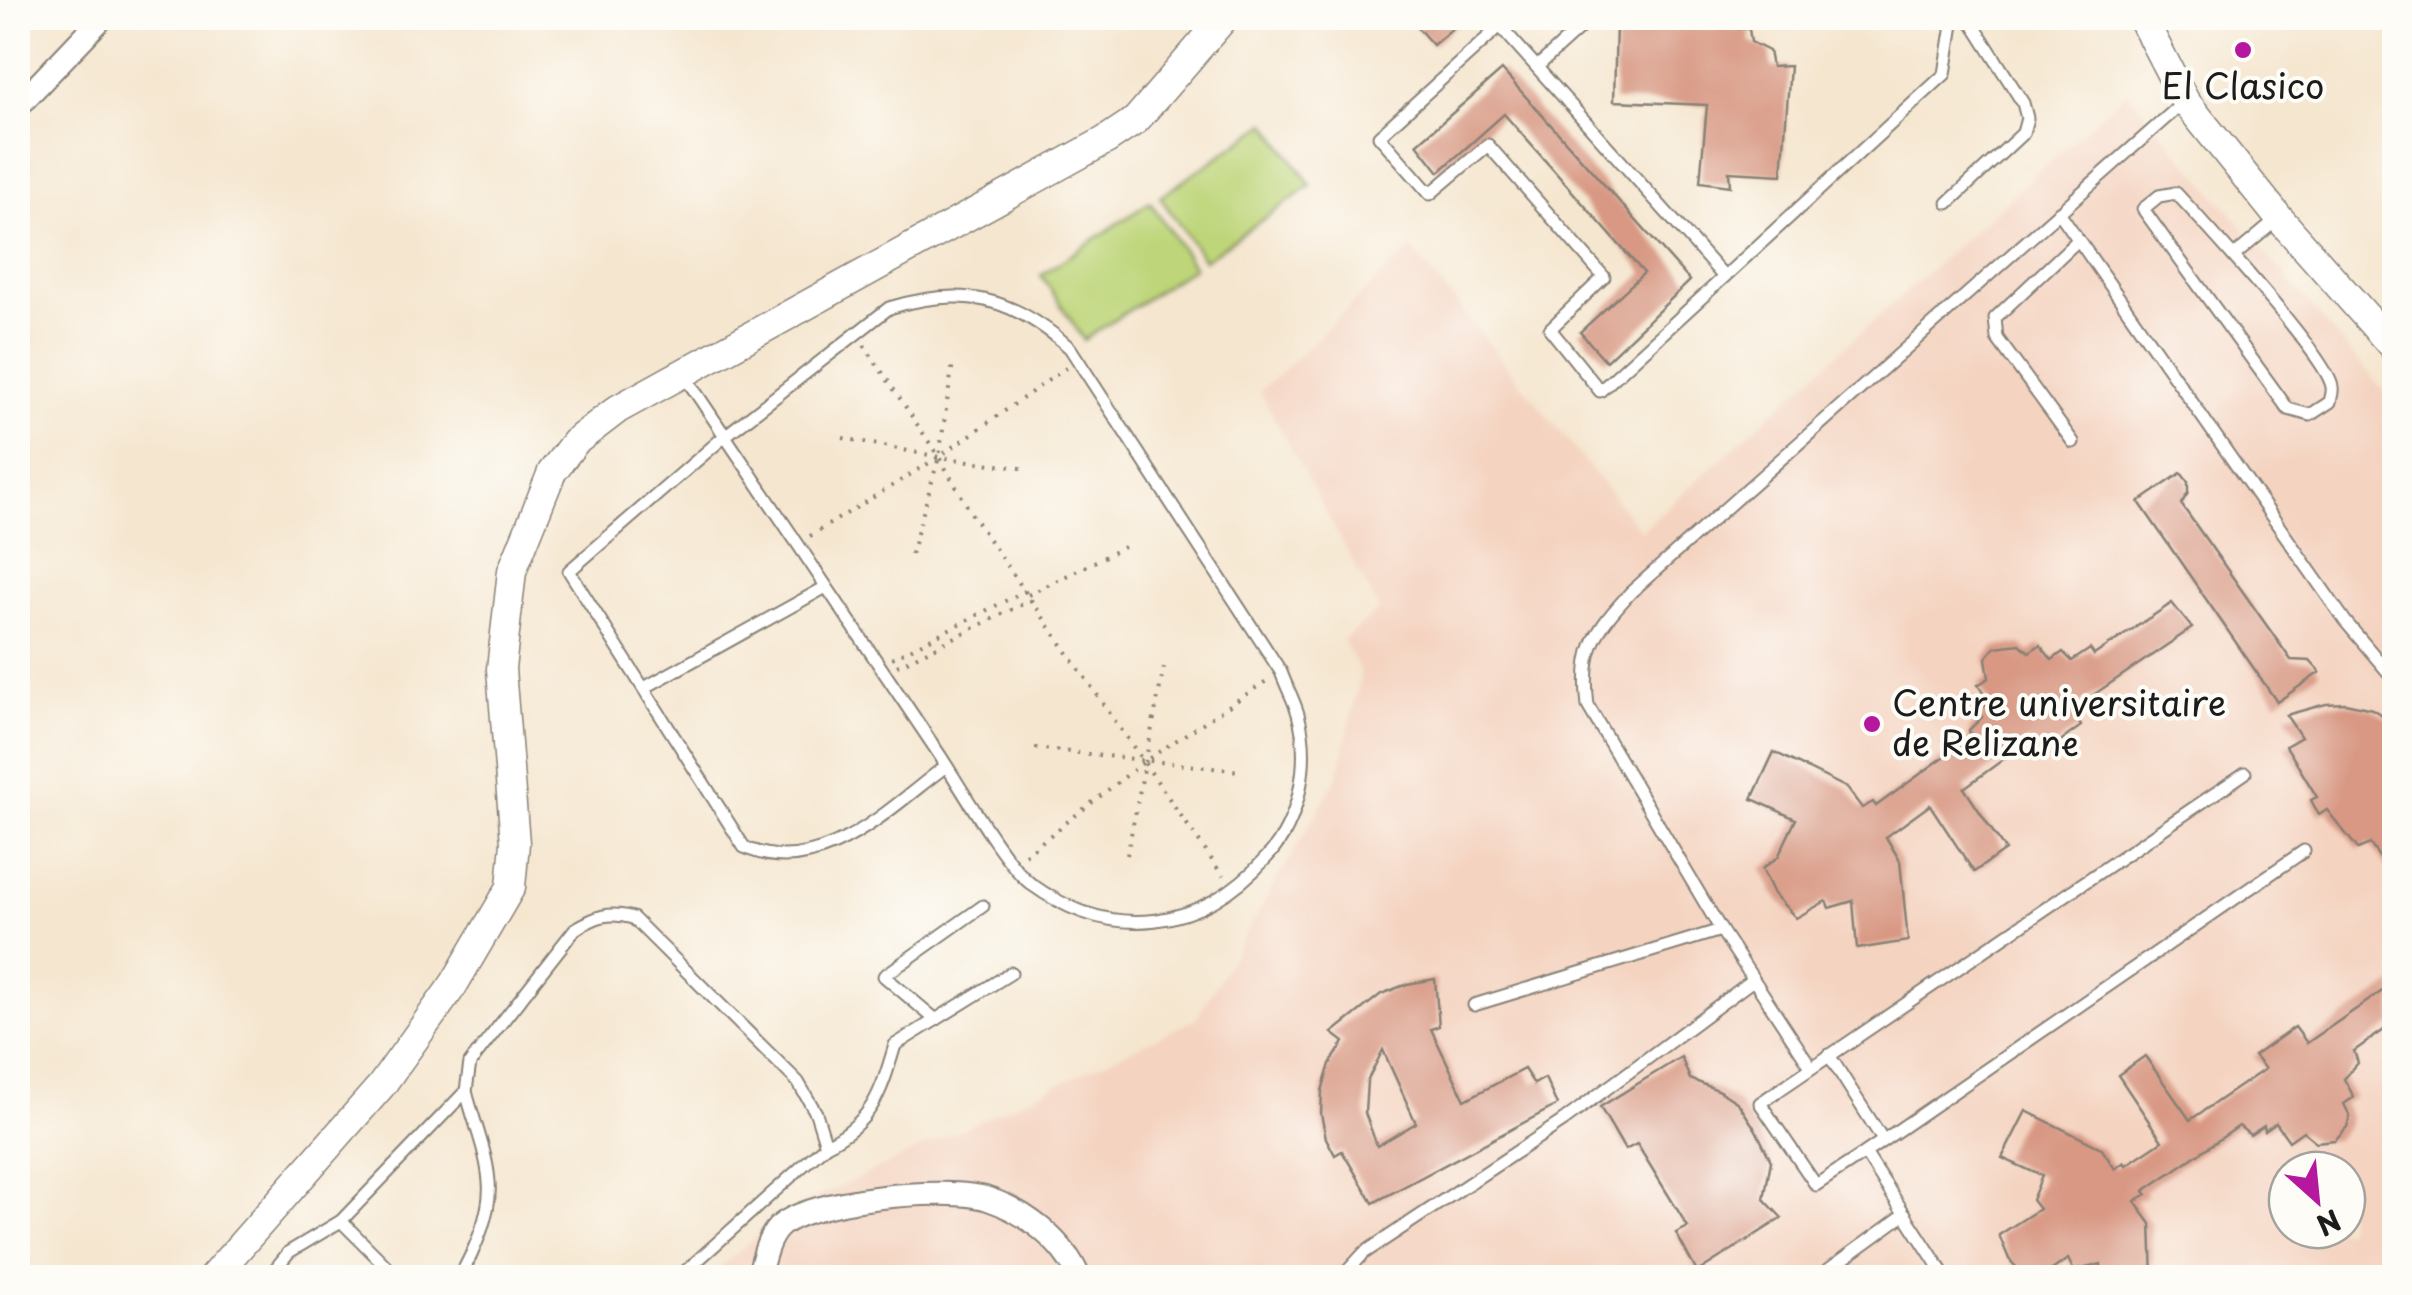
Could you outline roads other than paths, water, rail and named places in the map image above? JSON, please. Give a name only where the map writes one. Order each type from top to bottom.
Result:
[{"type":"street","points":[[18,106],[102,18]]},
{"type":"street","points":[[212,1278],[382,1086],[454,984],[511,887],[515,843],[501,669],[512,572],[552,472],[575,442],[618,409],[1106,140],[1136,120],[1224,18]]},
{"type":"street","points":[[2142,18],[2185,101],[2279,218],[2394,348]]},
{"type":"street","points":[[758,1278],[771,1237],[798,1214],[825,1206],[930,1194],[987,1198],[1037,1225],[1072,1262],[1079,1278]]},
{"type":"lane","points":[[1538,66],[1576,22],[1591,18]]},
{"type":"lane","points":[[1724,277],[1504,22],[1379,136],[1430,194],[1488,144],[1604,277],[1550,329],[1600,391],[1945,74],[1954,18]]},
{"type":"lane","points":[[1948,204],[2023,133],[2027,118],[2022,103],[1969,18]]},
{"type":"lane","points":[[1811,1067],[1721,930],[1588,706],[1584,674],[1592,643],[1606,618],[1631,592],[2185,101]]},
{"type":"lane","points":[[2176,193],[2234,256],[2321,364],[2332,386],[2330,402],[2310,415],[2288,409],[2143,209],[2160,196],[2176,193]]},
{"type":"lane","points":[[2059,212],[2344,621],[2394,678]]},
{"type":"lane","points":[[2234,256],[2279,218]]},
{"type":"lane","points":[[2073,442],[1997,338],[1995,318],[2078,240]]},
{"type":"lane","points":[[683,373],[725,436],[797,544],[881,668],[946,766],[1014,865],[1030,883],[1069,908],[1114,921],[1160,921],[1205,908],[1244,883],[1276,849],[1296,807],[1304,761],[1298,715],[1281,672],[1070,348],[1046,326],[1018,309],[954,295],[921,298],[889,308],[725,436],[569,571],[744,847],[778,856],[803,856],[828,848],[946,766]]},
{"type":"lane","points":[[644,688],[826,587]]},
{"type":"lane","points":[[2245,773],[1760,1103],[1816,1185],[2304,851]]},
{"type":"lane","points":[[936,1020],[884,976],[983,906]]},
{"type":"lane","points":[[459,1278],[469,1261],[485,1212],[490,1183],[466,1091],[470,1063],[575,929],[595,917],[614,912],[633,918],[798,1082],[816,1112],[826,1145]]},
{"type":"lane","points":[[1474,1005],[1721,930]]},
{"type":"lane","points":[[678,1278],[826,1145],[846,1135],[878,1100],[895,1046],[1011,974]]},
{"type":"lane","points":[[1341,1278],[1364,1252],[1562,1121],[1753,980]]},
{"type":"lane","points":[[1829,1055],[1883,1140]]},
{"type":"lane","points":[[268,1278],[289,1252],[341,1222],[466,1091]]},
{"type":"lane","points":[[1865,1153],[1946,1278]]},
{"type":"lane","points":[[1817,1278],[1905,1214]]},
{"type":"lane","points":[[341,1222],[398,1278]]},
{"type":"lane","points":[[1355,1262],[1363,1278]]},
{"type":"place","name":"El Clasico","points":[[2243,50]]},
{"type":"place","name":"Centre universitaire de Relizane","points":[[1872,724]]}]
